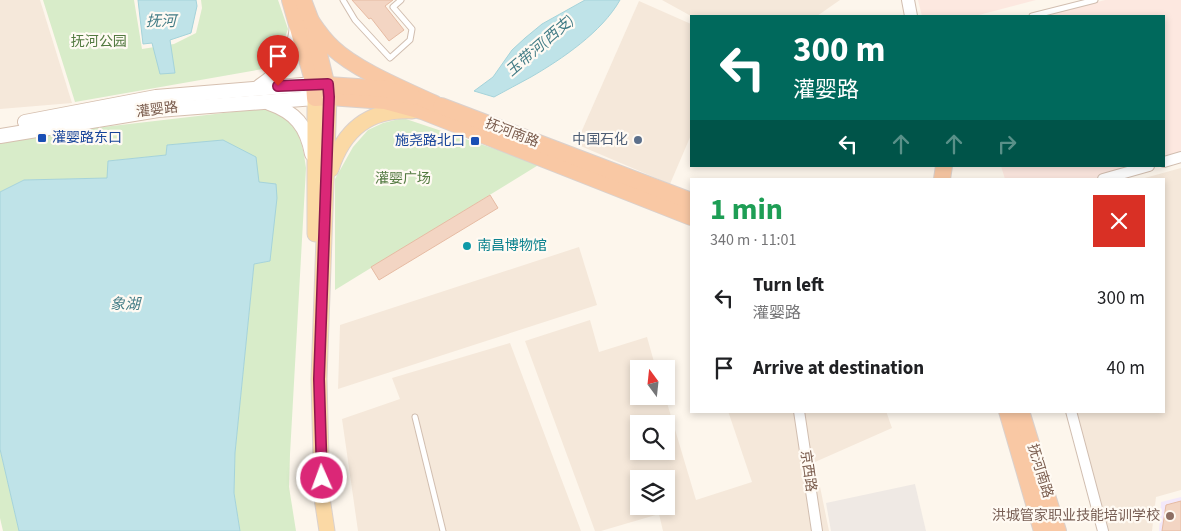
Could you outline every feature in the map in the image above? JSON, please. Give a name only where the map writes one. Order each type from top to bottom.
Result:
[{"type":"highway","points":[[290,0],[304,22],[320,34],[334,49],[429,108]]},
{"type":"highway","points":[[303,0],[304,22],[322,91]]},
{"type":"highway","name":"抚河南路","points":[[322,91],[386,89],[690,217]]},
{"type":"highway","name":"抚河南路","points":[[429,108],[690,201]]},
{"type":"highway","points":[[998,413],[1028,484]]},
{"type":"highway","name":"抚河南路","points":[[1008,413],[1042,531]]},
{"type":"highway","name":"抚河南路","points":[[1022,413],[1058,531]]},
{"type":"main road","points":[[259,87],[280,71],[289,57],[304,22]]},
{"type":"main road","name":"灌婴路","points":[[0,127],[156,97],[259,87],[322,91]]},
{"type":"main road","points":[[322,91],[319,379],[322,498],[327,531]]},
{"type":"main road","name":"灌婴路","points":[[0,136],[139,112],[266,101],[322,91]]},
{"type":"main road","points":[[266,101],[283,108],[299,120],[308,138],[321,180],[311,381],[314,500],[318,531]]},
{"type":"main road","points":[[321,180],[342,143],[355,128],[369,118],[400,110],[429,108]]},
{"type":"street","points":[[908,0],[911,15]]},
{"type":"street","points":[[1165,162],[1181,157]]},
{"type":"street","points":[[1107,178],[1145,167]]},
{"type":"street","name":"京西路","points":[[799,413],[817,531]]},
{"type":"street","points":[[1072,413],[1103,531]]},
{"type":"lane","points":[[343,0],[355,20],[390,58],[410,40],[412,29],[393,7],[402,0]]},
{"type":"lane","points":[[1036,15],[1095,0]]},
{"type":"lane","points":[[415,417],[442,531]]},
{"type":"shaded area","points":[[0,0],[40,0],[72,103],[0,109]]},
{"type":"shaded area","points":[[662,0],[840,0],[818,15],[690,15]]},
{"type":"shaded area","points":[[918,0],[1036,0],[979,15],[922,15]]},
{"type":"shaded area","points":[[1105,0],[1181,0],[1181,156],[1165,160],[1165,15],[1048,15]]},
{"type":"shaded area","points":[[639,1],[690,24],[690,137],[670,184],[576,144]]},
{"type":"shaded area","points":[[1001,167],[1136,167],[1097,178],[1005,178]]},
{"type":"shaded area","points":[[1181,168],[1181,490],[1156,497],[1152,531],[1104,531],[1074,413],[1165,413],[1165,178],[1145,178]]},
{"type":"shaded area","points":[[579,247],[597,305],[338,389],[340,325]]},
{"type":"shaded area","points":[[590,320],[599,352],[647,337],[653,360],[630,360],[630,405],[668,405],[671,415],[630,415],[630,460],[675,460],[675,430],[696,500],[752,482],[729,413],[887,413],[892,428],[815,462],[829,531],[663,531],[659,515],[675,515],[675,470],[630,470],[630,515],[656,515],[601,531],[595,531],[525,341]]},
{"type":"shaded area","points":[[510,343],[581,531],[358,531],[342,419],[400,399],[392,378]]},
{"type":"shaded area","points":[[915,484],[926,531],[831,531],[826,503]]},
{"type":"shaded area","name":"洪城管家职业技能培训学校","points":[[1181,497],[1181,531],[1159,531],[1161,502]]},
{"type":"green space","name":"抚河公园","points":[[43,0],[134,0],[142,49],[174,44],[196,33],[202,8],[201,0],[278,0],[288,29],[274,67],[75,102]]},
{"type":"green space","points":[[266,108],[277,113],[292,124],[303,147],[306,168],[289,487],[296,531],[240,531],[234,493],[235,453],[254,264],[270,261],[259,182],[186,144],[167,145],[166,155],[108,161],[108,178],[24,180],[0,192],[0,139]]},
{"type":"green space","name":"灌婴广场","points":[[403,118],[540,164],[335,290],[335,179],[353,147],[368,130],[383,123]]},
{"type":"green space","points":[[0,449],[19,531],[3,531],[0,518]]},
{"type":"water","name":"抚河","points":[[138,0],[196,0],[197,6],[191,33],[170,40],[175,73],[160,74],[152,43],[143,44]]},
{"type":"water","name":"玉带河(西支)","points":[[585,0],[620,0],[592,34],[543,70],[494,97],[474,91],[493,77],[512,50],[542,24]]},
{"type":"water","name":"象湖","points":[[223,140],[256,157],[259,182],[276,184],[277,198],[270,261],[254,264],[235,453],[234,493],[240,531],[19,531],[0,449],[0,192],[24,180],[107,178],[108,161],[166,155],[167,145]]},
{"type":"building","points":[[352,0],[393,0],[385,6],[404,30],[389,41],[371,18],[369,19]]},
{"type":"building","points":[[490,195],[498,208],[379,280],[371,267]]},
{"type":"building","name":"洪城管家职业技能培训学校","points":[[1181,501],[1181,531],[1162,531],[1166,505]]},
{"type":"place","name":"灌婴路东口","points":[[42,138]]},
{"type":"place","name":"中国石化","points":[[638,140]]},
{"type":"place","name":"施尧路北口","points":[[475,141]]},
{"type":"place","name":"南昌博物馆","points":[[467,246]]},
{"type":"place","name":"洪城管家职业技能培训学校","points":[[1170,516]]},
{"type":"route","points":[[278,86],[328,84],[327,180],[319,379],[322,478]]}]
